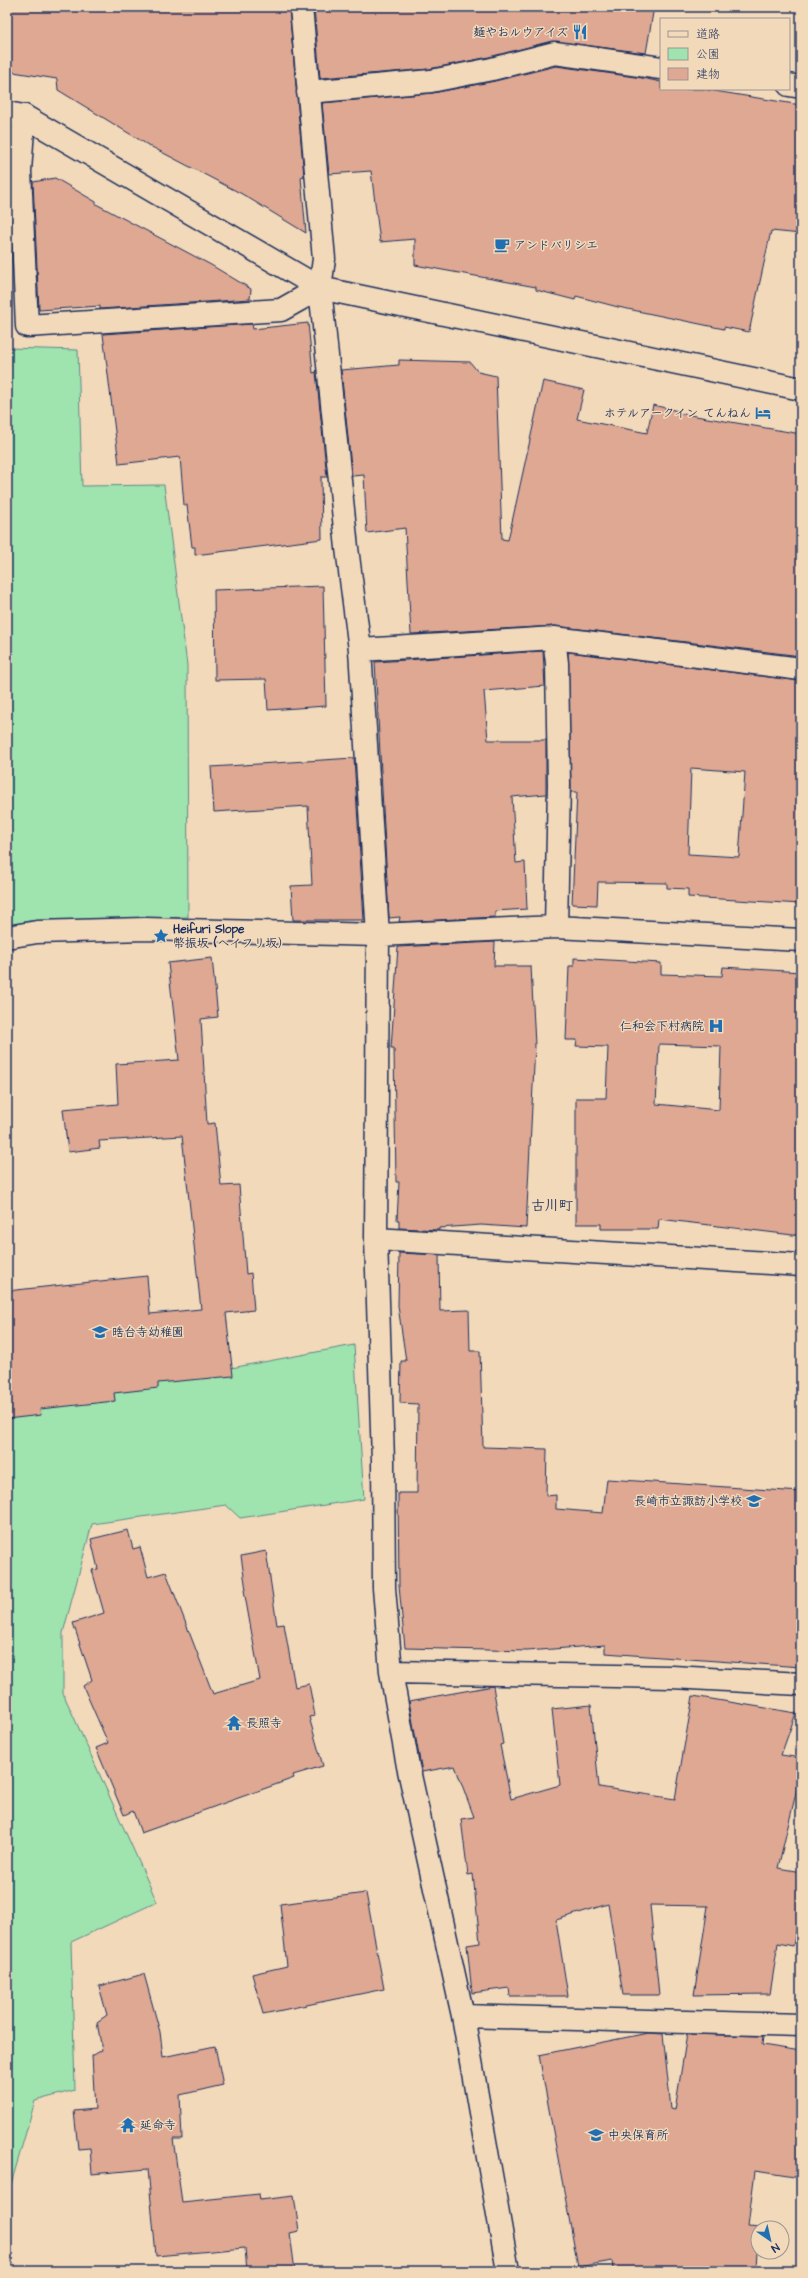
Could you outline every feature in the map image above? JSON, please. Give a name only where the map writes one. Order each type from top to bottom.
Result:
[{"type":"street","points":[[301,7],[324,259],[320,288],[347,548],[360,650],[378,935],[376,1239],[383,1461],[384,1588],[391,1672],[408,1766],[463,2016],[508,2271]]},
{"type":"street","points":[[308,92],[431,81],[492,69],[555,53],[660,68]]},
{"type":"street","points":[[790,86],[801,87]]},
{"type":"street","points":[[15,114],[20,171],[27,326],[281,310],[320,288]]},
{"type":"street","points":[[15,114],[320,288],[801,389]]},
{"type":"street","points":[[360,650],[554,638],[801,669]]},
{"type":"street","points":[[554,638],[557,663],[558,784],[556,927]]},
{"type":"street","points":[[7,937],[37,932],[145,929],[378,935],[556,927],[801,940]]},
{"type":"street","points":[[376,1239],[801,1265]]},
{"type":"street","points":[[391,1672],[672,1677],[801,1684]]},
{"type":"street","points":[[463,2016],[801,2026]]},
{"type":"green space","points":[[7,348],[78,350],[82,486],[164,485],[187,665],[188,917],[29,921],[7,926]]},
{"type":"green space","points":[[354,1345],[364,1499],[240,1518],[226,1505],[92,1524],[63,1633],[63,1693],[157,1902],[71,1942],[75,2090],[35,2101],[7,2198],[7,1410]]},
{"type":"building","points":[[7,7],[289,7],[304,176],[301,177],[306,233],[242,194],[148,145],[58,90],[57,79],[7,71]]},
{"type":"building","points":[[314,7],[654,7],[646,53],[552,41],[489,57],[429,69],[320,78]]},
{"type":"building","points":[[556,66],[660,82],[660,90],[708,90],[801,105],[801,234],[771,231],[749,332],[724,327],[724,329],[618,307],[576,296],[575,300],[536,290],[536,287],[415,265],[415,239],[380,242],[371,171],[329,174],[322,103],[433,93],[495,81]]},
{"type":"building","points":[[55,178],[96,202],[96,204],[211,265],[251,289],[250,299],[100,309],[100,306],[39,310],[33,182]]},
{"type":"building","points":[[308,323],[313,373],[316,372],[327,477],[321,477],[322,539],[195,555],[195,547],[192,547],[187,505],[184,505],[180,457],[119,464],[103,334],[252,324],[253,329]]},
{"type":"building","points":[[399,360],[470,362],[478,372],[496,376],[502,539],[508,540],[543,381],[584,390],[577,419],[647,433],[653,405],[678,411],[678,413],[801,434],[801,656],[555,626],[411,634],[405,528],[367,533],[364,475],[352,476],[341,370],[399,365]]},
{"type":"building","points":[[323,586],[326,706],[268,710],[266,679],[215,680],[214,590]]},
{"type":"building","points":[[543,651],[545,686],[484,691],[488,740],[546,740],[546,794],[512,797],[516,863],[525,862],[527,909],[495,911],[495,917],[399,922],[400,917],[389,918],[375,662]]},
{"type":"building","points":[[568,652],[801,681],[801,904],[688,897],[688,889],[667,888],[667,883],[598,882],[597,905],[572,904],[577,792],[571,792]],"holes":[[[691,768],[745,772],[739,857],[688,854]]]},
{"type":"building","points":[[354,758],[364,920],[293,920],[291,886],[312,885],[308,806],[214,812],[211,767]]},
{"type":"building","points":[[495,942],[494,966],[531,966],[535,1045],[526,1228],[481,1225],[439,1228],[439,1230],[399,1228],[399,1220],[397,1220],[399,1182],[396,1182],[394,1048],[391,1048],[398,947]]},
{"type":"building","points":[[212,958],[218,1017],[201,1019],[207,1124],[215,1123],[221,1186],[239,1185],[246,1274],[251,1273],[254,1310],[226,1313],[233,1376],[158,1383],[158,1388],[114,1393],[115,1401],[40,1409],[41,1415],[7,1419],[7,1291],[147,1276],[150,1314],[201,1309],[182,1136],[99,1141],[100,1148],[68,1152],[63,1109],[118,1104],[116,1064],[179,1060],[168,963]]},
{"type":"building","points":[[574,958],[661,963],[661,974],[722,976],[723,967],[801,972],[801,1236],[659,1219],[658,1229],[601,1229],[601,1224],[576,1224],[576,1098],[606,1098],[608,1047],[576,1046],[577,1040],[566,1040],[569,966],[574,966]],"holes":[[[659,1044],[721,1046],[719,1110],[656,1104]]]},
{"type":"building","points":[[399,1253],[439,1255],[440,1311],[469,1310],[470,1351],[480,1351],[483,1447],[547,1449],[546,1496],[556,1495],[556,1509],[603,1513],[607,1479],[801,1492],[801,1667],[605,1653],[605,1645],[527,1651],[405,1648],[399,1586],[398,1493],[417,1493],[418,1404],[400,1403],[401,1361],[406,1361],[398,1306]]},
{"type":"building","name":"長照寺","points":[[128,1530],[133,1549],[140,1547],[148,1577],[166,1572],[213,1694],[260,1680],[244,1590],[246,1590],[241,1556],[266,1551],[277,1625],[284,1624],[295,1687],[309,1684],[315,1716],[309,1717],[323,1766],[293,1775],[294,1778],[141,1833],[133,1811],[124,1815],[96,1748],[108,1743],[83,1686],[92,1680],[73,1623],[104,1613],[92,1570],[98,1569],[91,1539]]},
{"type":"building","points":[[493,1686],[503,1744],[500,1745],[511,1799],[560,1785],[552,1709],[591,1705],[599,1787],[675,1799],[693,1696],[796,1713],[781,1755],[801,1758],[801,1772],[778,1868],[801,1872],[801,1917],[799,1916],[793,1946],[778,1943],[770,1994],[694,1995],[708,1906],[650,1905],[659,1995],[623,1995],[608,1904],[556,1920],[568,1996],[510,1996],[509,1988],[472,1993],[467,1945],[480,1943],[473,1874],[468,1875],[461,1819],[474,1817],[455,1766],[422,1772],[409,1701]]},
{"type":"building","points":[[366,1893],[384,1989],[263,2014],[252,1974],[287,1966],[280,1904]]},
{"type":"building","name":"延命寺","points":[[144,1974],[160,2032],[163,2057],[215,2046],[223,2085],[180,2095],[182,2139],[173,2139],[182,2202],[259,2194],[260,2200],[294,2196],[299,2231],[290,2233],[295,2271],[247,2271],[245,2248],[156,2256],[148,2169],[92,2174],[90,2148],[78,2149],[74,2111],[95,2109],[92,2056],[102,2050],[97,2022],[107,2015],[99,1986]]},
{"type":"building","points":[[648,2033],[663,2034],[671,2109],[675,2110],[687,2034],[763,2036],[762,2045],[801,2051],[801,2178],[755,2171],[748,2226],[750,2226],[750,2260],[757,2260],[756,2271],[613,2271],[612,2261],[578,2267],[539,2055]]},
{"type":"place","name":"麺やおルウアイズ","points":[[580,32]]},
{"type":"place","name":"アンドバリシエ","points":[[502,245]]},
{"type":"place","name":"ホテルアークイン てんねん","points":[[763,413]]},
{"type":"place","name":"Heifuri Slope 幣振坂 (ヘイフリ坂）","points":[[161,936]]},
{"type":"place","name":"仁和会下村病院","points":[[716,1026]]},
{"type":"place","name":"晧台寺幼稚園","points":[[100,1332]]},
{"type":"place","name":"長崎市立諏訪小学校","points":[[754,1501]]},
{"type":"place","name":"長照寺","points":[[234,1723]]},
{"type":"place","name":"延命寺","points":[[128,2125]]},
{"type":"place","name":"中央保育所","points":[[596,2135]]},
{"type":"district","name":"古川町","points":[[552,1206]]}]
